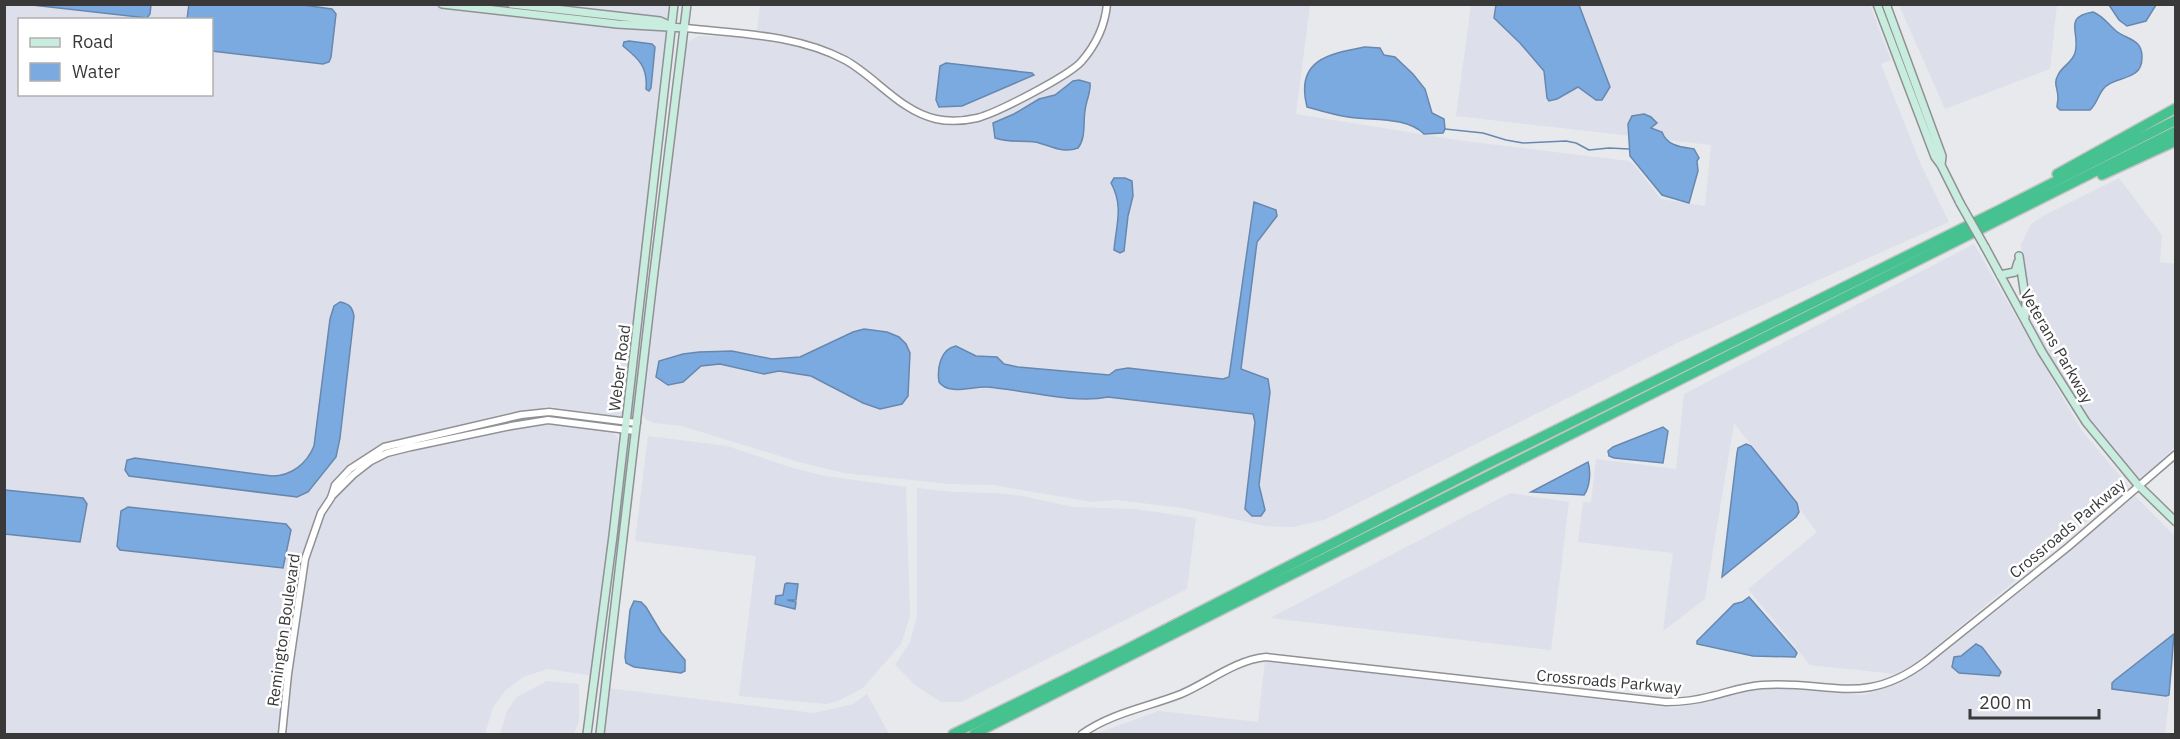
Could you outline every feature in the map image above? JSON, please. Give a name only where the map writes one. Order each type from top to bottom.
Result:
[{"type":"highway","points":[[2028,201],[2062,171],[2175,108]]},
{"type":"highway","points":[[974,735],[2028,201],[2175,120]]},
{"type":"highway","points":[[953,735],[1222,601],[1516,449],[2175,131]]},
{"type":"highway","points":[[2028,201],[2114,170],[2175,141]]},
{"type":"main road","points":[[442,4],[685,28]]},
{"type":"main road","points":[[511,4],[660,21],[672,26]]},
{"type":"main road","name":"Weber Road","points":[[587,735],[626,426],[674,4]]},
{"type":"main road","name":"Weber Road","points":[[600,735],[687,4]]},
{"type":"main road","name":"Veterans Parkway","points":[[1877,4],[1935,157],[2042,352],[2086,422],[2138,485],[2175,522]]},
{"type":"main road","name":"Veterans Parkway","points":[[1886,4],[1942,156],[1941,165]]},
{"type":"main road","points":[[2000,275],[2016,270],[2019,256],[2026,303],[2025,320]]},
{"type":"street","points":[[685,28],[786,39],[808,45],[852,64],[922,115],[960,121],[979,118],[994,112],[1064,75],[1080,63],[1100,35],[1107,4]]},
{"type":"street","name":"Remington Boulevard","points":[[282,735],[288,674],[305,559],[321,513],[331,498],[335,485],[350,469],[384,447],[521,415],[549,412],[636,427]]},
{"type":"street","name":"Crossroads Parkway","points":[[1082,735],[1131,710],[1185,692],[1246,661],[1266,657],[1666,702],[1691,701],[1761,685],[1782,684],[1851,690],[1879,686],[1908,675],[1926,661],[2068,547],[2175,454]]},
{"type":"shaded area","points":[[423,4],[668,32],[622,417],[545,406],[543,424],[608,431],[615,434],[618,439],[620,455],[594,676],[548,669],[523,677],[505,691],[493,707],[485,734],[5,734],[4,5]]},
{"type":"shaded area","points":[[577,5],[673,5],[671,23],[576,11]]},
{"type":"shaded area","points":[[760,5],[1310,5],[1296,114],[1464,141],[1629,161],[1661,199],[1705,206],[1711,145],[1456,116],[1471,5],[1870,5],[1891,60],[1881,64],[1921,165],[1949,222],[1677,343],[1324,520],[1293,527],[1265,526],[1183,508],[1116,500],[1092,502],[993,485],[949,484],[844,473],[799,462],[682,426],[654,423],[645,419],[640,410],[687,42],[699,36],[734,37],[757,31]]},
{"type":"shaded area","points":[[1899,5],[2057,5],[2050,69],[1945,109]]},
{"type":"shaded area","points":[[2119,178],[2162,235],[2160,262],[2175,264],[2175,447],[2141,480],[2091,420],[2044,347],[2031,319],[2021,244],[2031,224]]},
{"type":"shaded area","points":[[1974,244],[2082,431],[2129,486],[1916,663],[1895,674],[1810,665],[1748,589],[1817,532],[1734,423],[1705,599],[1663,631],[1673,553],[1578,542],[1583,502],[1591,502],[1596,459],[1676,469],[1684,394]]},
{"type":"shaded area","points":[[648,436],[727,446],[825,476],[906,487],[910,616],[901,644],[863,688],[827,704],[739,696],[756,556],[635,541]]},
{"type":"shaded area","points":[[917,488],[995,493],[1022,496],[1073,507],[1135,509],[1196,518],[1187,589],[961,702],[941,702],[915,685],[895,665],[910,642],[917,616]]},
{"type":"shaded area","points":[[1510,493],[1569,502],[1551,650],[1270,618]]},
{"type":"shaded area","points":[[2135,496],[2175,536],[2176,639],[2165,734],[1095,734],[1159,711],[1258,722],[1265,661],[1673,708],[1739,692],[1777,688],[1864,695],[1903,681],[1933,659]]},
{"type":"shaded area","points":[[547,681],[579,684],[579,721],[574,734],[500,734],[507,711],[517,697]]},
{"type":"shaded area","points":[[607,688],[814,713],[853,704],[867,694],[889,734],[601,734]]},
{"type":"water","points":[[189,4],[296,4],[332,9],[336,14],[331,57],[329,62],[323,64],[213,51],[213,18],[187,18]]},
{"type":"water","points":[[32,5],[151,5],[147,18]]},
{"type":"water","points":[[1496,5],[1579,5],[1610,87],[1602,100],[1596,100],[1578,87],[1549,101],[1544,71],[1494,18]]},
{"type":"water","points":[[2109,5],[2156,5],[2146,21],[2127,26],[2119,20]]},
{"type":"water","points":[[2093,12],[2139,46],[2142,59],[2140,66],[2137,72],[2105,87],[2090,110],[2060,110],[2057,107],[2056,81],[2075,53],[2075,22],[2084,14]]},
{"type":"water","points":[[624,42],[652,44],[655,47],[649,91],[646,89],[644,69],[634,55],[623,46]]},
{"type":"water","points":[[1365,47],[1380,48],[1384,55],[1395,57],[1413,74],[1425,89],[1432,113],[1444,119],[1443,133],[1424,134],[1408,124],[1343,116],[1307,107],[1305,91],[1310,69],[1327,57]]},
{"type":"water","points":[[946,63],[1034,75],[962,106],[939,107],[936,100],[940,66]]},
{"type":"water","points":[[1073,81],[1090,83],[1090,87],[1083,135],[1078,148],[1061,150],[1035,142],[995,138],[993,123],[1039,99],[1055,95]]},
{"type":"water","points":[[1644,114],[1657,123],[1651,128],[1662,132],[1671,143],[1694,149],[1699,158],[1698,171],[1689,203],[1662,195],[1630,156],[1628,124],[1632,116]]},
{"type":"water","points":[[1114,178],[1125,178],[1132,181],[1133,196],[1124,251],[1120,253],[1114,250],[1118,208],[1111,183]]},
{"type":"water","points":[[1254,202],[1276,210],[1277,216],[1257,242],[1241,369],[1268,379],[1270,392],[1259,485],[1265,510],[1261,516],[1252,516],[1245,509],[1255,422],[1253,414],[1108,397],[1064,398],[987,387],[949,389],[939,382],[939,366],[943,355],[956,346],[976,356],[997,357],[1004,364],[1018,367],[1109,375],[1116,370],[1128,368],[1223,379],[1229,377]]},
{"type":"water","points":[[340,302],[350,306],[354,316],[340,438],[336,457],[308,492],[297,497],[129,476],[125,470],[127,460],[135,458],[272,476],[286,474],[303,463],[314,446],[330,319],[334,306]]},
{"type":"water","points":[[864,329],[887,332],[899,337],[906,344],[910,353],[908,396],[902,404],[880,409],[863,403],[811,376],[779,371],[764,374],[720,364],[701,366],[683,382],[668,385],[656,377],[659,361],[683,354],[732,351],[772,359],[800,357]]},
{"type":"water","points":[[1663,427],[1668,431],[1663,463],[1609,456],[1608,451],[1613,447]]},
{"type":"water","points":[[1746,444],[1751,446],[1797,503],[1799,512],[1796,517],[1722,577],[1737,453],[1738,448]]},
{"type":"water","points":[[1588,462],[1588,488],[1584,495],[1531,492]]},
{"type":"water","points":[[5,490],[83,498],[87,504],[80,542],[5,534]]},
{"type":"water","points":[[128,507],[286,524],[291,530],[283,568],[120,550],[117,546],[121,511]]},
{"type":"water","points":[[787,583],[798,584],[796,600],[787,600],[796,602],[795,609],[775,604],[776,596],[783,595]]},
{"type":"water","points":[[1749,597],[1795,650],[1797,653],[1795,657],[1753,656],[1697,644],[1697,641],[1734,604]]},
{"type":"water","points":[[634,601],[641,602],[646,607],[661,632],[685,660],[685,671],[681,673],[634,667],[626,663],[630,610]]},
{"type":"water","points":[[2174,634],[2169,695],[2112,689],[2112,683],[2115,680]]},
{"type":"water","points":[[1976,644],[1982,647],[2001,672],[1999,676],[1959,673],[1952,667],[1954,657],[1961,656]]},
{"type":"waterway","points":[[1445,129],[1483,133],[1523,143],[1566,141],[1589,150],[1629,149]]}]
